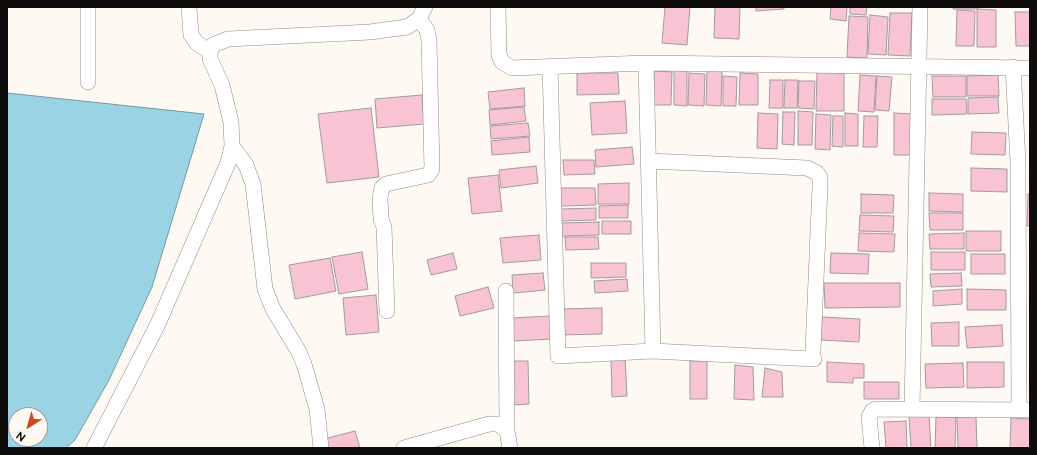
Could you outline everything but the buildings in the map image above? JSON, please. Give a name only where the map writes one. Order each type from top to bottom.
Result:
[{"type":"street","points":[[88,7],[88,82]]},
{"type":"street","points":[[189,7],[191,35],[197,43],[210,52]]},
{"type":"street","points":[[498,7],[499,55],[502,62],[512,68],[646,63],[1030,68]]},
{"type":"street","points":[[912,409],[920,7]]},
{"type":"street","points":[[94,448],[157,326],[228,163],[232,146],[232,134],[228,105],[222,85],[210,58],[210,52],[213,45],[228,39],[370,32],[407,27],[422,13],[429,40],[432,169],[428,174],[386,184],[382,188],[380,205],[381,219],[384,228],[387,311]]},
{"type":"street","points":[[646,63],[654,351]]},
{"type":"street","points":[[550,66],[558,356],[654,351],[813,354],[820,186],[820,177],[817,173],[807,168],[649,161]]},
{"type":"street","points":[[872,448],[869,417],[872,411],[880,408],[1024,410],[1018,162],[1014,67]]},
{"type":"street","points":[[232,146],[246,165],[253,184],[264,289],[273,310],[300,352],[317,409],[321,448]]},
{"type":"street","points":[[506,291],[507,431],[510,448]]},
{"type":"street","points":[[404,448],[489,424],[498,424],[507,431]]},
{"type":"water","points":[[7,93],[204,114],[152,287],[109,380],[75,440],[66,448],[7,448]]}]
